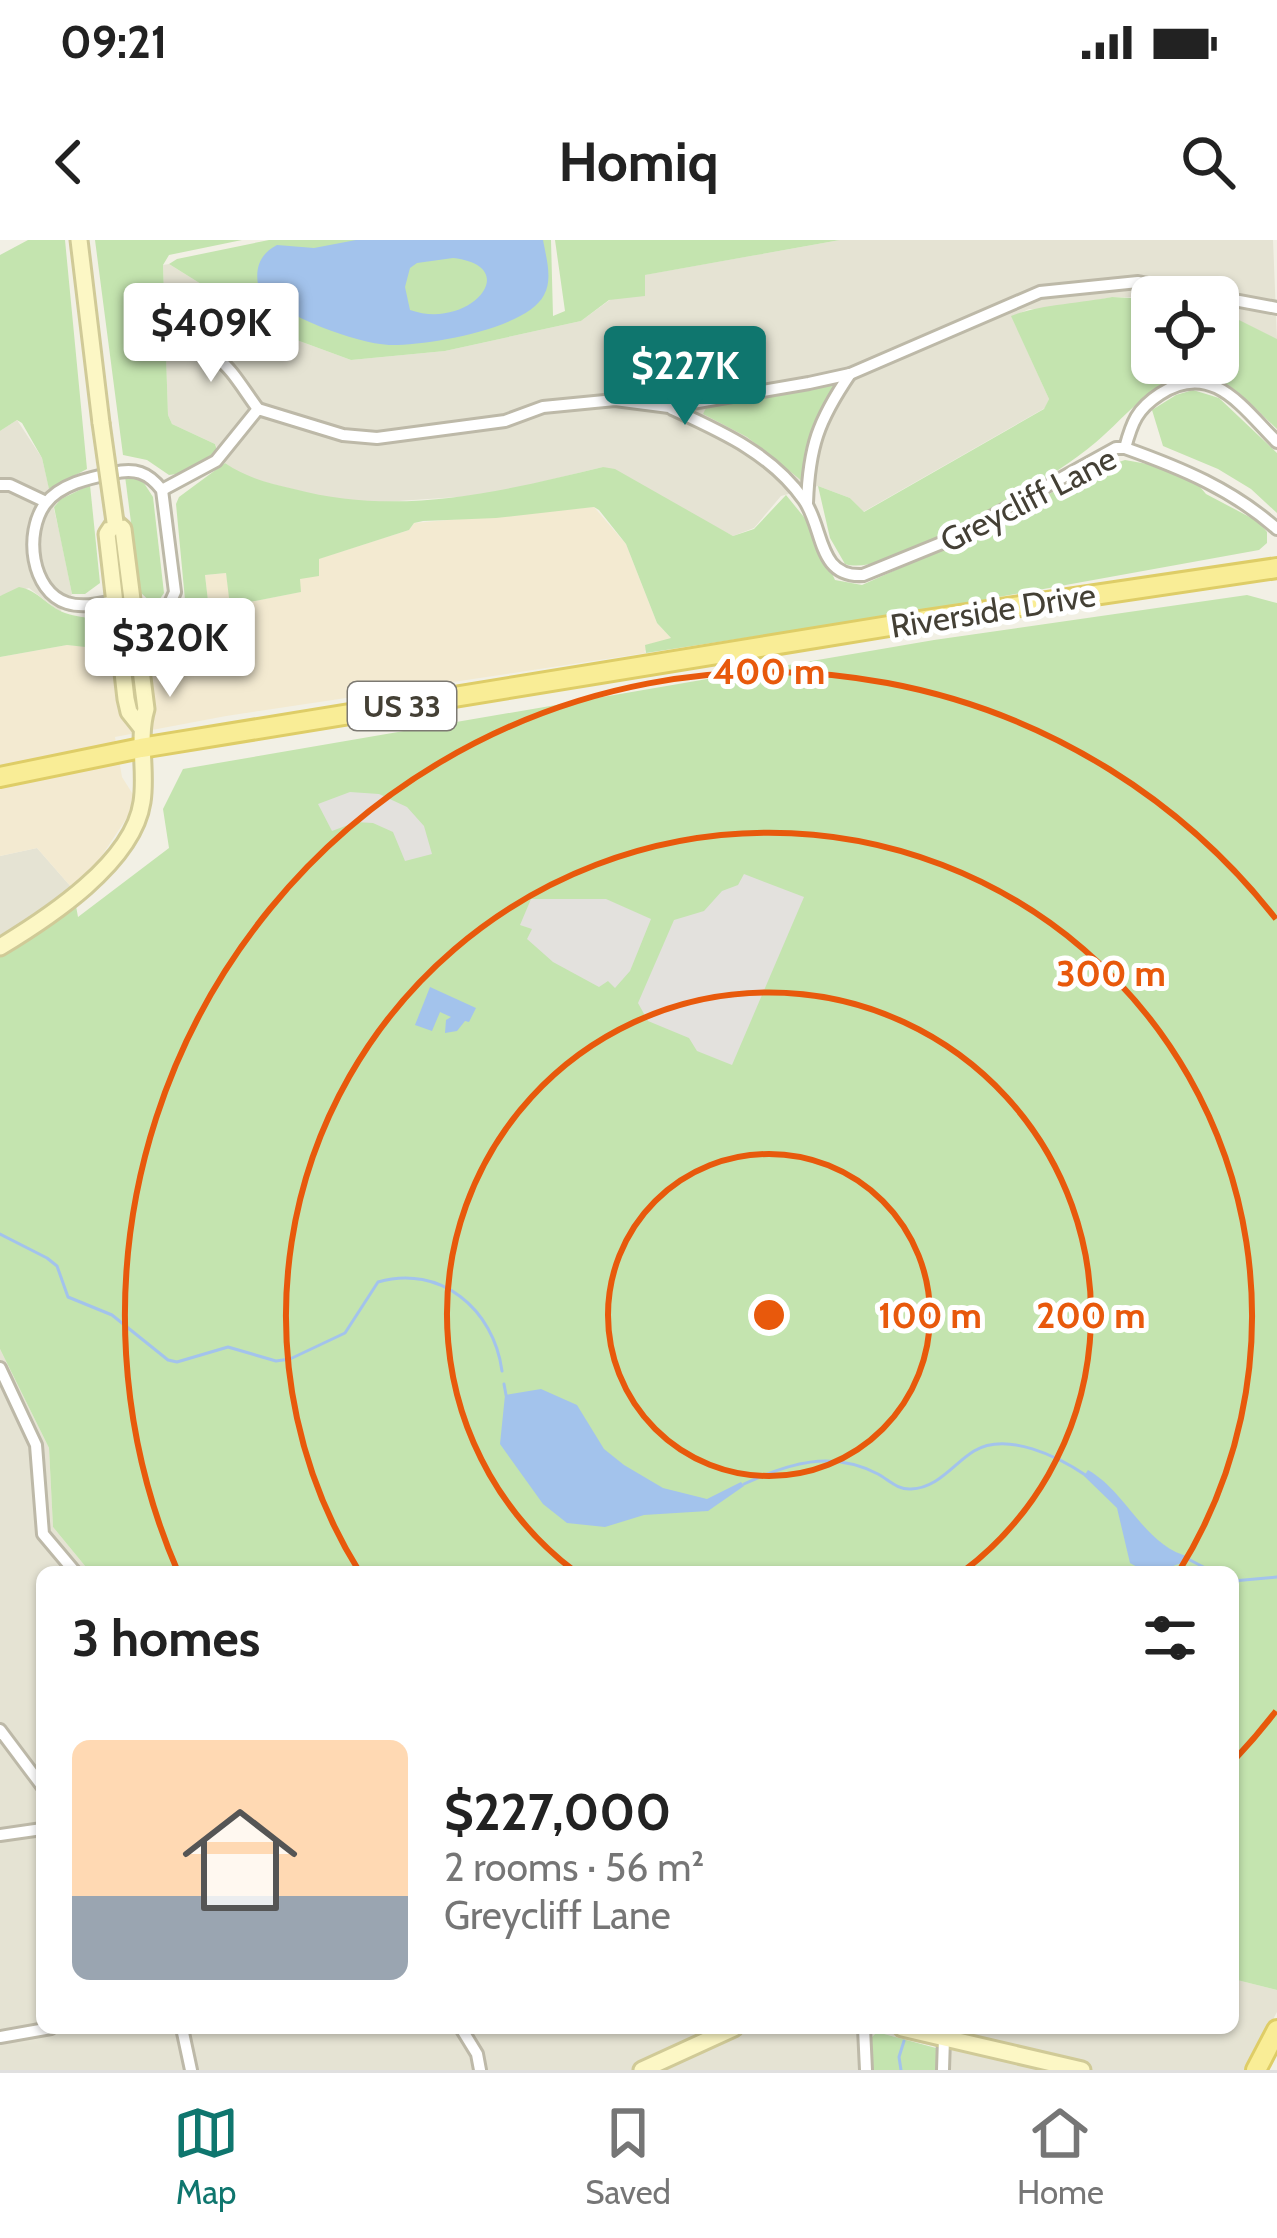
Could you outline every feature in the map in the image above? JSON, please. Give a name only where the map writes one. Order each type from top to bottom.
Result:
[{"type":"main road","points":[[0,947],[54,913],[116,854],[142,806],[141,728],[146,709],[123,529],[115,522],[100,423],[79,240]]},
{"type":"main road","points":[[115,522],[107,534],[126,699],[141,728]]},
{"type":"main road","name":"Riverside Drive","points":[[0,777],[141,748],[1277,568]]},
{"type":"main road","points":[[1256,2070],[1277,2030]]},
{"type":"main road","points":[[642,2070],[721,2034]]},
{"type":"main road","points":[[927,2034],[1082,2070]]},
{"type":"street","points":[[169,346],[194,345],[216,355],[258,410],[343,435],[377,438],[505,421],[543,407],[615,400],[669,407],[850,374],[1040,292],[1138,282],[1277,308]]},
{"type":"street","name":"Greycliff Lane","points":[[850,374],[812,442],[807,503],[827,560],[849,576],[949,540],[1105,452],[1125,448],[1201,477],[1240,499],[1277,529]]},
{"type":"street","points":[[1125,448],[1141,406],[1172,386],[1197,381],[1223,391],[1277,442]]},
{"type":"street","name":"Greycliff Lane","points":[[669,407],[758,453],[807,503]]},
{"type":"street","points":[[162,490],[215,461],[258,410]]},
{"type":"street","points":[[114,601],[91,606],[67,603],[43,585],[34,541],[46,502],[69,485],[139,471],[162,490],[173,602],[158,615],[134,614]]},
{"type":"street","points":[[0,485],[46,502]]},
{"type":"street","points":[[0,1369],[35,1445],[44,1534],[70,1566]]},
{"type":"street","points":[[0,1730],[36,1778]]},
{"type":"street","points":[[0,1834],[36,1830]]},
{"type":"street","points":[[0,2037],[36,2031]]},
{"type":"street","points":[[183,2034],[191,2070]]},
{"type":"street","points":[[465,2034],[481,2070]]},
{"type":"street","points":[[864,2034],[866,2070]]},
{"type":"street","points":[[943,2070],[944,2038]]},
{"type":"shaded area","points":[[840,240],[1273,240],[1277,339],[1239,331],[1239,276],[1131,276],[1131,297],[1029,309],[1012,317],[1049,399],[1045,408],[863,512],[850,498],[818,486],[781,496],[754,528],[733,536],[603,467],[487,495],[340,501],[244,477],[225,463],[215,444],[172,424],[168,415],[163,265],[169,264],[283,335],[351,360],[445,351],[581,321],[644,275]]},
{"type":"shaded area","points":[[17,420],[42,458],[60,535],[72,594],[60,612],[29,588],[0,596],[0,431]]},
{"type":"shaded area","points":[[594,507],[626,544],[657,623],[672,639],[646,653],[115,737],[122,777],[134,796],[132,810],[97,863],[72,888],[37,848],[0,856],[0,657],[67,645],[153,651],[211,627],[205,575],[226,573],[231,606],[300,592],[299,579],[318,559],[409,530],[414,523]]},
{"type":"shaded area","points":[[350,792],[379,794],[407,807],[424,826],[432,854],[405,861],[393,832],[373,823],[356,822],[332,831],[318,804]]},
{"type":"shaded area","points":[[37,848],[72,888],[76,906],[0,956],[0,856]]},
{"type":"shaded area","points":[[744,874],[804,897],[732,1065],[697,1051],[689,1038],[648,1021],[638,1003],[674,920],[704,911],[722,891],[738,885]]},
{"type":"shaded area","points":[[531,899],[606,899],[651,919],[630,971],[615,988],[608,981],[599,987],[553,962],[527,939],[532,929],[520,925]]},
{"type":"shaded area","points":[[0,1349],[49,1448],[53,1527],[85,1566],[36,1566],[36,2034],[875,2034],[869,2040],[872,2070],[0,2070]]},
{"type":"shaded area","points":[[1239,1980],[1277,1990],[1277,2012],[1246,2070],[940,2070],[936,2047],[885,2034],[1239,2034]]},
{"type":"green space","points":[[28,240],[65,240],[87,469],[49,489],[42,458],[22,423],[17,420],[0,431],[0,255]]},
{"type":"green space","points":[[95,240],[242,240],[169,255],[163,265],[168,415],[172,424],[215,444],[217,450],[190,470],[169,475],[147,460],[123,455]]},
{"type":"green space","points":[[269,240],[551,240],[553,316],[565,311],[555,240],[840,240],[645,275],[645,296],[609,300],[581,321],[445,351],[351,360],[283,335],[169,264]]},
{"type":"green space","points":[[1131,298],[1131,384],[1165,384],[1070,462],[970,523],[897,557],[867,565],[845,564],[830,538],[818,486],[850,498],[864,512],[1044,409],[1049,399],[1011,316],[1046,307]]},
{"type":"green space","points":[[1239,320],[1277,339],[1277,429],[1224,384],[1239,384]]},
{"type":"green space","points":[[831,381],[836,388],[809,438],[802,481],[747,437],[703,414],[706,408]]},
{"type":"green space","points":[[1193,390],[1219,398],[1277,453],[1277,513],[1251,489],[1218,469],[1163,446],[1152,410]]},
{"type":"green space","points":[[1125,460],[1195,481],[1206,494],[1259,522],[1267,532],[1267,543],[1259,550],[922,611],[646,653],[645,645],[671,638],[657,623],[626,544],[594,507],[423,521],[409,530],[319,559],[319,576],[300,579],[301,592],[230,606],[226,573],[205,575],[211,627],[153,651],[187,621],[176,504],[225,463],[275,485],[372,501],[449,498],[603,467],[615,469],[733,536],[754,529],[786,495],[808,522],[835,580],[862,585],[1014,517],[1079,475]]},
{"type":"green space","points":[[125,476],[142,480],[153,497],[164,593],[155,606],[140,592]]},
{"type":"green space","points":[[90,485],[100,583],[85,594],[72,594],[54,507]]},
{"type":"green space","points":[[19,587],[59,610],[95,621],[95,648],[67,645],[0,657],[0,596]]},
{"type":"green space","points":[[1247,595],[1277,603],[1277,1990],[1239,1980],[1239,1566],[85,1566],[53,1527],[49,1448],[0,1349],[0,956],[76,906],[78,917],[169,848],[163,809],[183,769],[934,640]]},
{"type":"green space","points":[[884,2034],[936,2048],[940,2070],[872,2070],[869,2040]]},
{"type":"water","points":[[356,240],[543,240],[548,282],[534,307],[497,326],[426,342],[375,343],[303,319],[260,293],[259,265],[270,249],[277,245],[314,248]],"holes":[[[453,258],[474,263],[485,272],[487,284],[469,305],[432,314],[410,310],[405,287],[410,268]]]},
{"type":"water","points":[[430,987],[476,1008],[469,1022],[445,1033],[446,1020],[451,1017],[440,1012],[432,1031],[415,1025]]},
{"type":"water","points":[[541,1389],[577,1405],[604,1449],[663,1488],[707,1499],[741,1482],[744,1486],[708,1511],[644,1515],[605,1527],[567,1523],[543,1504],[500,1444],[505,1395]]},
{"type":"water","points":[[1088,1470],[1102,1480],[1148,1531],[1190,1557],[1188,1561],[1174,1566],[1130,1563],[1117,1508],[1084,1476]]},
{"type":"waterway","points":[[0,1234],[57,1266],[68,1297],[112,1315],[168,1360],[177,1362],[228,1347],[276,1361],[290,1359],[345,1333],[378,1282],[401,1278],[442,1286],[460,1296],[488,1328],[502,1371]]},
{"type":"waterway","points":[[504,1384],[506,1395]]},
{"type":"waterway","points":[[744,1484],[794,1465],[827,1461],[861,1467],[902,1488],[921,1488],[974,1451],[1002,1444],[1048,1454],[1087,1476]]},
{"type":"waterway","points":[[1188,1559],[1201,1566]]},
{"type":"waterway","points":[[1239,1580],[1277,1577]]},
{"type":"waterway","points":[[901,2070],[904,2041]]}]
